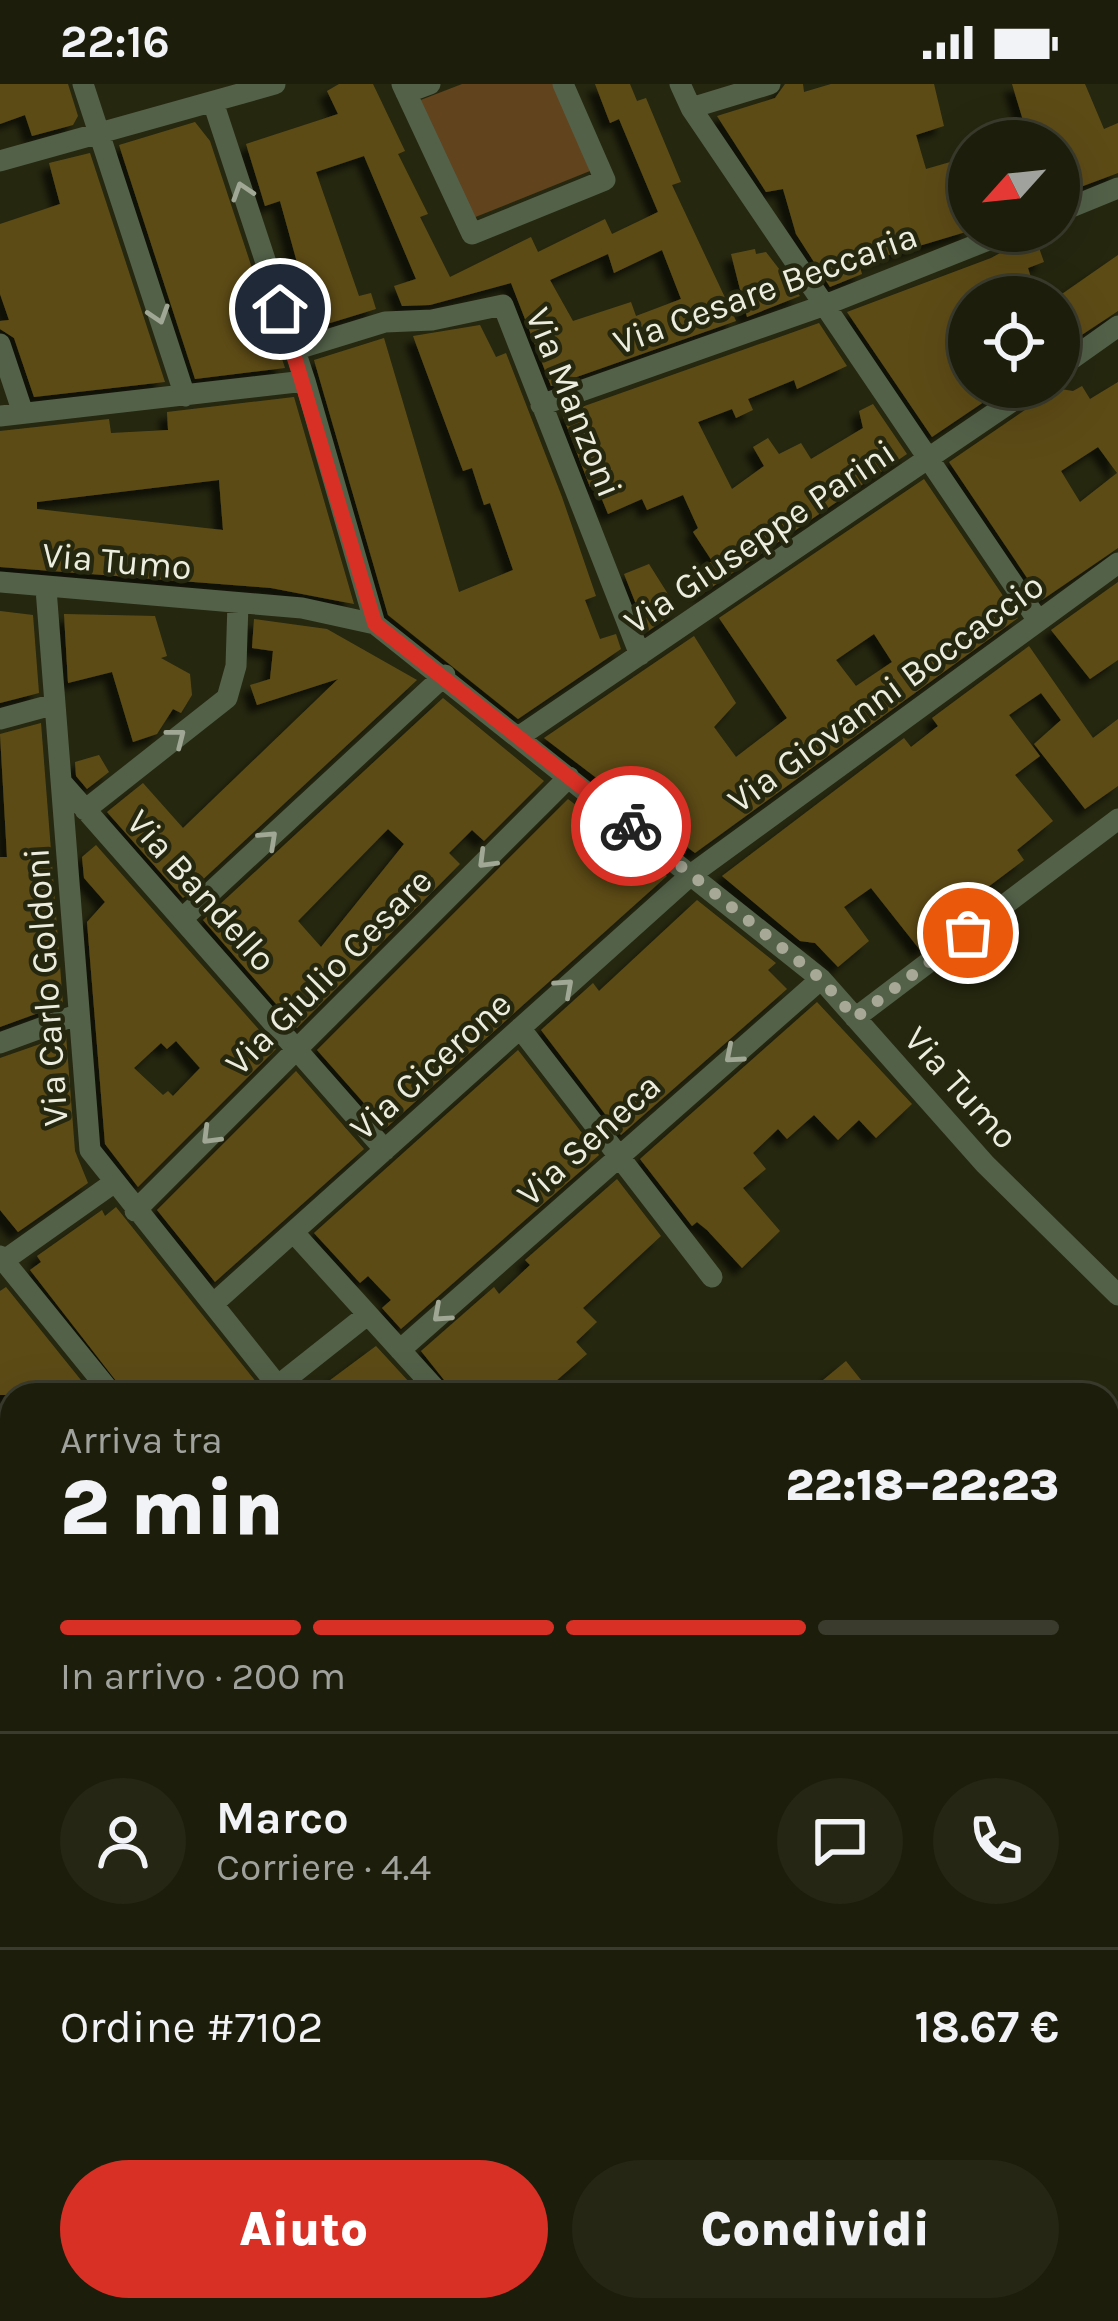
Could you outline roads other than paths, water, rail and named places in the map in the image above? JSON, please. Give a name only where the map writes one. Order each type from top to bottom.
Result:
[{"type":"street","points":[[83,84],[185,396]]},
{"type":"street","points":[[0,161],[98,132],[187,94],[214,105],[275,84]]},
{"type":"street","points":[[430,84],[404,88],[472,234],[604,180],[563,84]]},
{"type":"street","points":[[680,84],[691,108],[1037,619]]},
{"type":"street","points":[[691,108],[770,84]]},
{"type":"street","points":[[214,105],[305,381],[375,624]]},
{"type":"street","points":[[1080,203],[1118,188]]},
{"type":"street","name":"Via Cesare Beccaria","points":[[541,405],[825,305],[958,252]]},
{"type":"street","name":"Via Manzoni","points":[[294,350],[385,322],[432,320],[503,305],[640,656]]},
{"type":"street","points":[[1080,353],[1118,326]]},
{"type":"street","points":[[0,344],[11,415],[305,381]]},
{"type":"street","name":"Via Giuseppe Parini","points":[[520,736],[1004,408]]},
{"type":"street","name":"Via Giovanni Boccaccio","points":[[692,874],[1118,563]]},
{"type":"street","name":"Via Tumo","points":[[0,582],[302,608],[375,624],[446,675],[821,979],[935,1107],[1118,1295]]},
{"type":"street","name":"Via Carlo Goldoni","points":[[46,589],[90,1150],[112,1184],[212,1304],[267,1383]]},
{"type":"street","points":[[85,810],[227,698],[236,666],[238,603]]},
{"type":"street","points":[[183,918],[446,675]]},
{"type":"street","points":[[0,718],[55,704]]},
{"type":"street","name":"Via Giulio Cesare","points":[[135,1211],[569,777]]},
{"type":"street","name":"Via Bandello","points":[[62,784],[385,1150]]},
{"type":"street","points":[[855,1018],[1118,819]]},
{"type":"street","name":"Via Cicerone","points":[[212,1304],[692,874]]},
{"type":"street","name":"Via Seneca","points":[[400,1350],[821,979]]},
{"type":"street","points":[[0,1043],[79,1014]]},
{"type":"street","points":[[520,1028],[712,1277]]},
{"type":"street","points":[[103,1383],[3,1257],[112,1184]]},
{"type":"street","points":[[295,1234],[430,1383]]},
{"type":"street","points":[[281,1383],[367,1315]]}]
